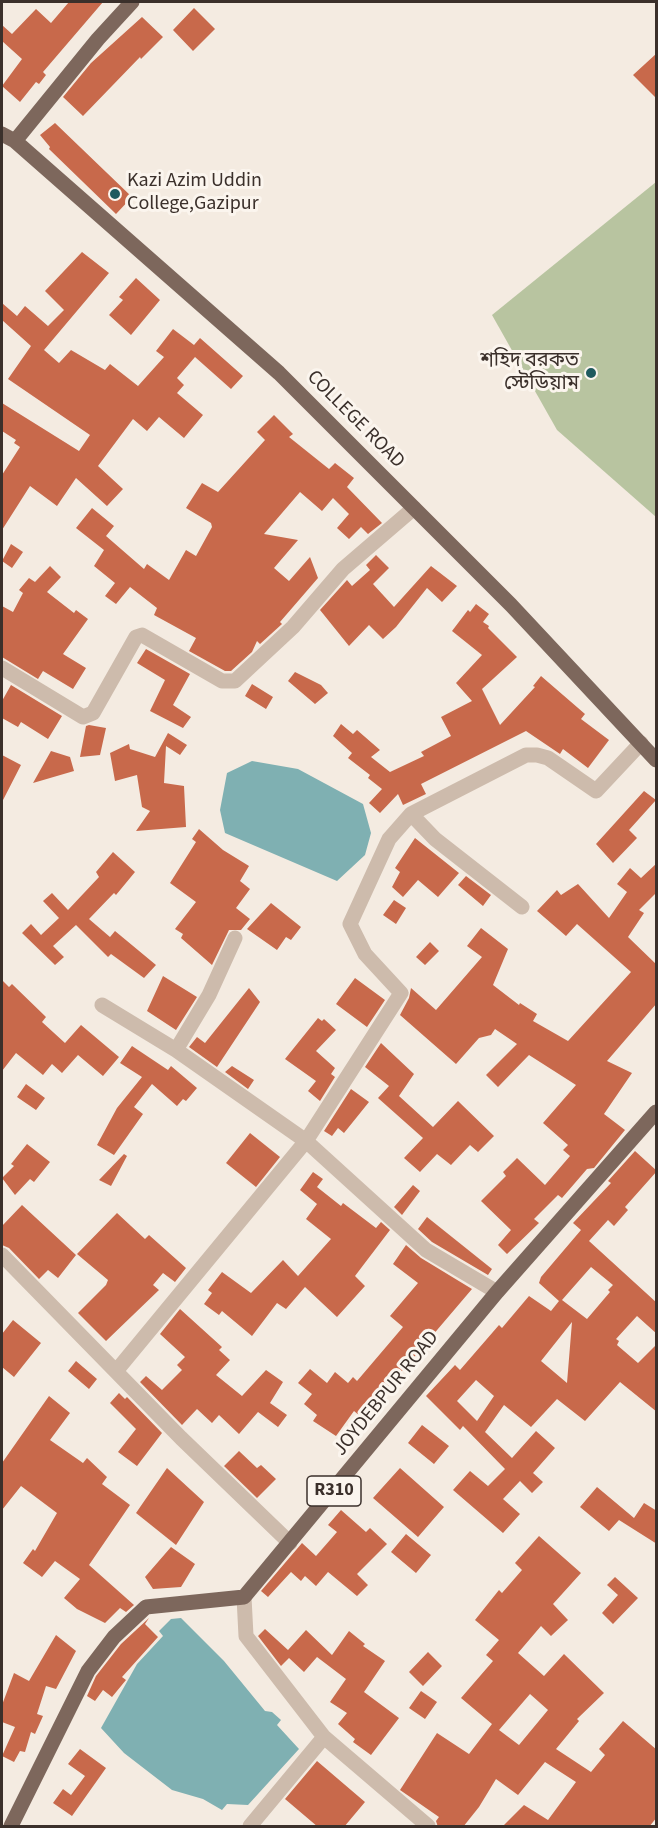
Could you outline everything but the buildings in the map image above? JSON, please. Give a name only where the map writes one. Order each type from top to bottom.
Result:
[{"type":"main road","points":[[8,138],[132,2]]},
{"type":"main road","name":"COLLEGE ROAD","points":[[8,138],[279,373],[511,605],[657,760]]},
{"type":"main road","name":"JOYDEBPUR ROAD","points":[[244,1597],[497,1293],[657,1112]]},
{"type":"main road","points":[[11,1827],[88,1671],[114,1637],[146,1607],[244,1597]]},
{"type":"street","points":[[2,668],[83,717],[93,713],[136,637],[142,635],[222,681],[235,681],[293,627],[343,569],[414,508]]},
{"type":"street","points":[[117,1370],[306,1141],[401,993],[365,954],[350,924],[389,839],[411,814],[526,755],[548,758],[596,791],[641,743]]},
{"type":"street","points":[[411,814],[435,839],[522,907]]},
{"type":"street","points":[[176,1050],[209,995],[235,938]]},
{"type":"street","points":[[102,1005],[176,1050],[306,1141],[426,1250],[497,1293]]},
{"type":"street","points":[[2,1255],[181,1438],[290,1543]]},
{"type":"street","points":[[244,1597],[246,1636],[324,1737],[428,1827]]},
{"type":"street","points":[[250,1827],[324,1737]]},
{"type":"green space","name":"শহিদ বরকত স্টেডিয়াম","points":[[656,182],[656,517],[557,430],[492,315]]},
{"type":"water","points":[[252,761],[298,769],[363,804],[371,833],[365,855],[337,881],[225,833],[220,810],[227,773]]},
{"type":"water","points":[[181,1618],[224,1661],[265,1711],[272,1712],[281,1720],[277,1725],[299,1749],[248,1805],[227,1804],[222,1810],[203,1799],[172,1790],[124,1753],[101,1728],[137,1664],[163,1636],[159,1631],[171,1619]]},
{"type":"place","name":"Kazi Azim Uddin College,Gazipur","points":[[115,194]]},
{"type":"place","name":"শহিদ বরকত স্টেডিয়াম","points":[[591,373]]}]
